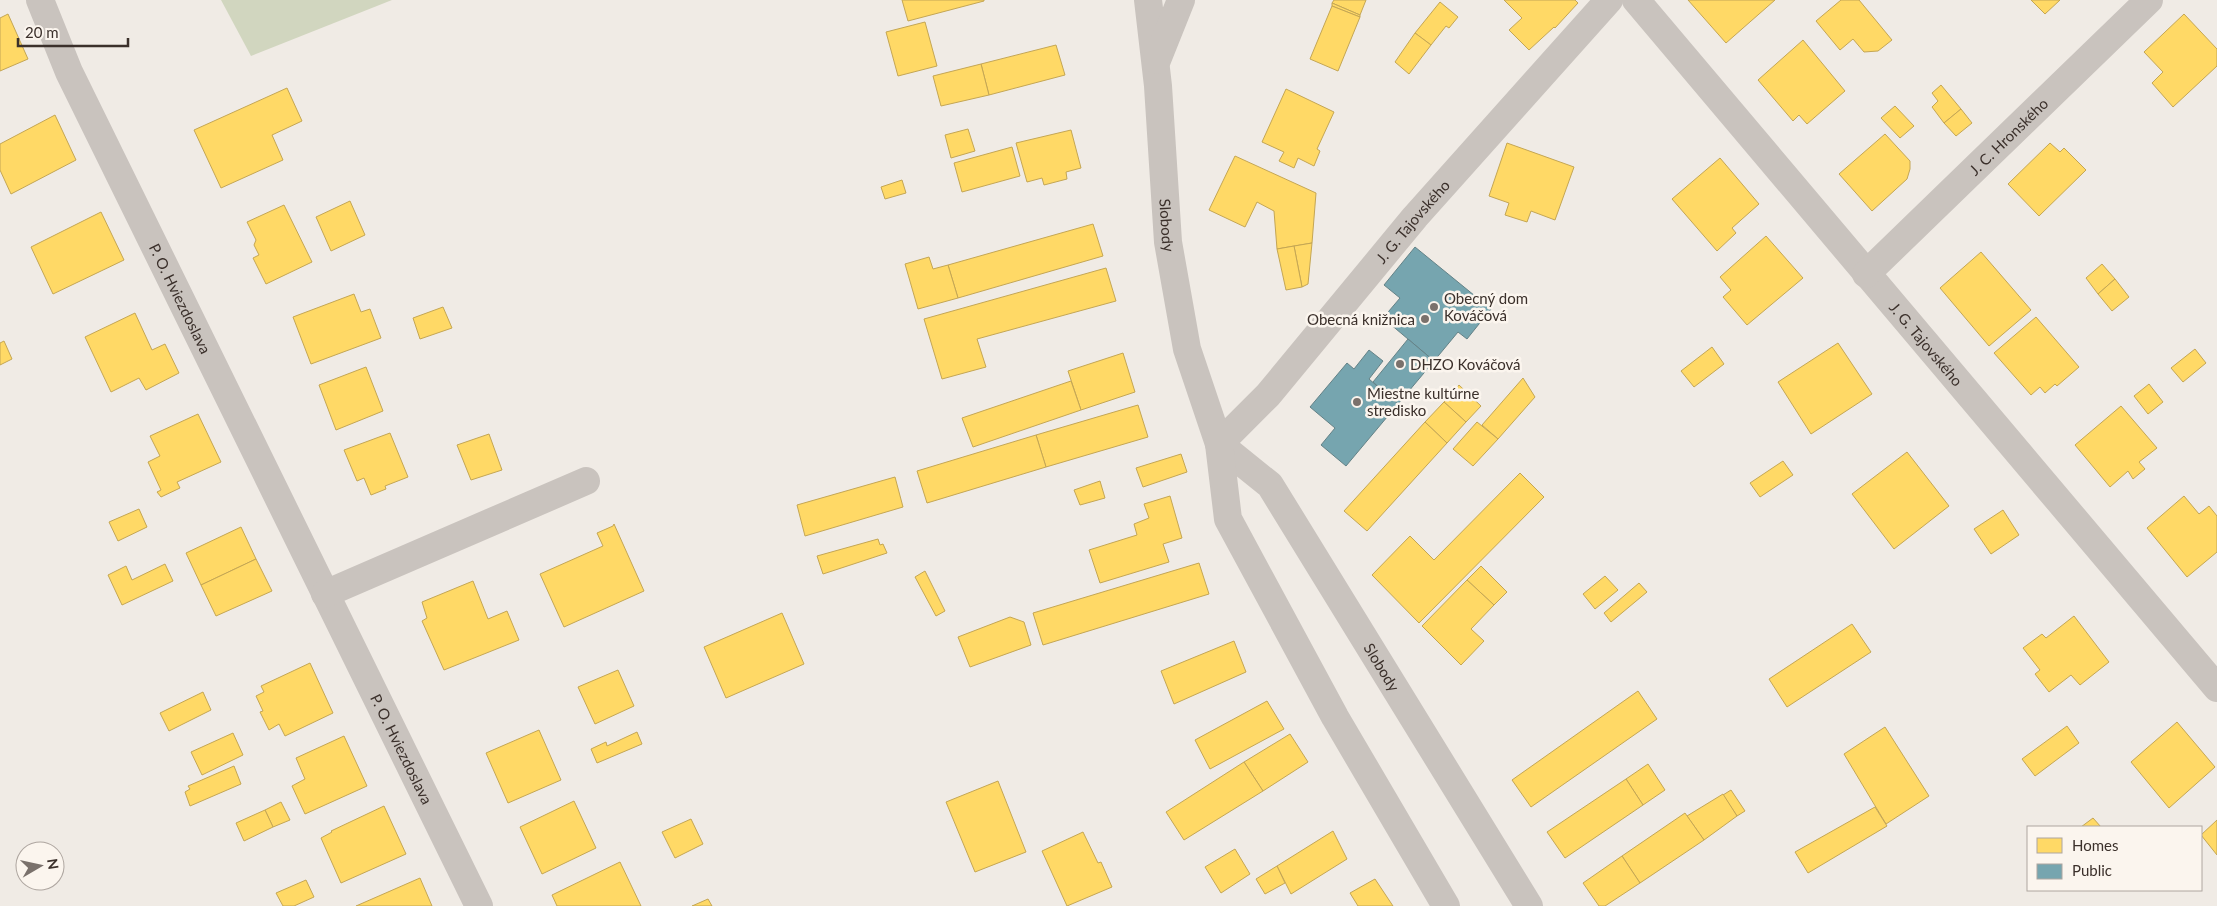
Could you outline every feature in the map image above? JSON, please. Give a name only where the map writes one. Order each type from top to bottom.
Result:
[{"type":"street","name":"P. O. Hviezdoslava","points":[[40,0],[74,81],[479,906]]},
{"type":"street","name":"Slobody","points":[[1148,0],[1156,63],[1168,242],[1187,349],[1219,444],[1228,519],[1335,717],[1446,906]]},
{"type":"street","points":[[1156,63],[1181,0]]},
{"type":"street","name":"J. G. Tajovského","points":[[1219,444],[1268,395],[1415,217],[1609,0]]},
{"type":"street","name":"J. G. Tajovského","points":[[1636,0],[2217,688]]},
{"type":"street","name":"J. C. Hronského","points":[[1866,274],[2149,0]]},
{"type":"street","name":"Slobody","points":[[1219,444],[1270,485],[1529,906]]},
{"type":"street","points":[[325,594],[586,482]]},
{"type":"green space","points":[[221,0],[392,0],[251,56]]},
{"type":"building: Homes","points":[[902,0],[984,0],[984,1],[908,21]]},
{"type":"building: Homes","points":[[1334,0],[1366,0],[1360,15],[1332,3]]},
{"type":"building: Homes","points":[[1504,0],[1575,0],[1578,3],[1555,28],[1529,50],[1509,30],[1522,18]]},
{"type":"building: Homes","points":[[1688,0],[1775,0],[1726,43]]},
{"type":"building: Homes","points":[[1841,0],[1859,0],[1892,40],[1878,51],[1864,52],[1853,39],[1840,50],[1816,21]]},
{"type":"building: Homes","points":[[2031,0],[2060,0],[2045,14]]},
{"type":"building: Homes","points":[[1440,2],[1458,17],[1449,28],[1446,26],[1431,45],[1415,33]]},
{"type":"building: Homes","points":[[1332,3],[1360,15],[1360,17],[1332,6]]},
{"type":"building: Homes","points":[[1332,6],[1360,17],[1338,71],[1310,59]]},
{"type":"building: Homes","points":[[8,14],[28,59],[0,71],[0,18]]},
{"type":"building: Homes","points":[[2184,14],[2217,49],[2217,66],[2173,107],[2152,83],[2163,72],[2144,52]]},
{"type":"building: Homes","points":[[925,22],[937,66],[898,76],[886,32]]},
{"type":"building: Homes","points":[[1415,33],[1431,45],[1409,74],[1395,62]]},
{"type":"building: Homes","points":[[1803,40],[1845,91],[1807,124],[1799,115],[1793,121],[1758,80]]},
{"type":"building: Homes","points":[[1056,45],[1065,75],[989,95],[981,64]]},
{"type":"building: Homes","points":[[981,64],[989,95],[941,106],[933,76]]},
{"type":"building: Homes","points":[[1941,85],[1961,109],[1944,123],[1932,107],[1938,101],[1932,93]]},
{"type":"building: Homes","points":[[287,88],[302,121],[272,135],[283,160],[221,188],[194,130]]},
{"type":"building: Homes","points":[[1286,89],[1334,112],[1317,149],[1320,151],[1314,166],[1298,158],[1294,168],[1279,161],[1284,152],[1262,142]]},
{"type":"building: Homes","points":[[1895,106],[1914,126],[1900,138],[1881,118]]},
{"type":"building: Homes","points":[[1961,109],[1972,123],[1956,136],[1944,123]]},
{"type":"building: Homes","points":[[55,115],[76,160],[11,194],[0,170],[0,144]]},
{"type":"building: Homes","points":[[968,129],[975,151],[951,158],[945,135]]},
{"type":"building: Homes","points":[[1071,130],[1081,168],[1066,172],[1067,179],[1044,185],[1042,178],[1027,182],[1016,143]]},
{"type":"building: Homes","points":[[1885,134],[1910,161],[1910,169],[1907,179],[1872,211],[1839,174]]},
{"type":"building: Homes","points":[[1507,143],[1574,167],[1555,220],[1531,211],[1527,222],[1505,215],[1509,203],[1489,196]]},
{"type":"building: Homes","points":[[2050,143],[2060,152],[2064,148],[2086,170],[2039,216],[2008,184]]},
{"type":"building: Homes","points":[[1012,147],[1020,176],[962,192],[954,163]]},
{"type":"building: Homes","points":[[1235,156],[1316,193],[1312,243],[1277,249],[1274,211],[1257,202],[1245,227],[1209,210]]},
{"type":"building: Homes","points":[[1720,158],[1759,204],[1732,228],[1736,233],[1717,251],[1672,199]]},
{"type":"building: Homes","points":[[902,180],[906,193],[885,199],[881,187]]},
{"type":"building: Homes","points":[[350,201],[365,235],[331,251],[316,217]]},
{"type":"building: Homes","points":[[284,205],[312,262],[266,284],[253,258],[259,255],[254,245],[256,240],[247,222]]},
{"type":"building: Homes","points":[[101,212],[124,260],[53,294],[31,247]]},
{"type":"building: Homes","points":[[1093,224],[1103,256],[958,298],[948,265]]},
{"type":"building: Homes","points":[[1766,236],[1803,278],[1747,325],[1723,297],[1731,290],[1720,277]]},
{"type":"building: Homes","points":[[1312,243],[1308,284],[1302,287],[1294,246]]},
{"type":"building: Homes","points":[[1294,246],[1302,287],[1286,290],[1277,249]]},
{"type":"building: Homes","points":[[1981,252],[2031,310],[1989,346],[1940,288]]},
{"type":"building: Homes","points":[[929,257],[933,269],[948,265],[958,298],[918,309],[905,264]]},
{"type":"building: Homes","points":[[2102,264],[2115,279],[2098,294],[2086,278]]},
{"type":"building: Homes","points":[[1106,268],[1116,301],[977,339],[986,367],[942,379],[924,319]]},
{"type":"building: Homes","points":[[2115,279],[2129,297],[2112,311],[2098,294]]},
{"type":"building: Homes","points":[[354,294],[361,312],[370,309],[381,338],[311,364],[293,317]]},
{"type":"building: Homes","points":[[443,307],[452,328],[420,339],[413,318]]},
{"type":"building: Homes","points":[[135,313],[152,350],[165,344],[179,373],[146,390],[139,378],[111,392],[85,337]]},
{"type":"building: Homes","points":[[2036,317],[2079,367],[2057,386],[2055,384],[2045,393],[2040,387],[2031,395],[1994,353]]},
{"type":"building: Homes","points":[[4,341],[12,359],[0,365],[0,343]]},
{"type":"building: Homes","points":[[1838,343],[1872,394],[1811,434],[1778,382]]},
{"type":"building: Homes","points":[[1712,347],[1724,364],[1694,387],[1681,371]]},
{"type":"building: Homes","points":[[2195,349],[2206,363],[2183,382],[2171,368]]},
{"type":"building: Homes","points":[[1123,353],[1135,392],[1081,410],[1068,371]]},
{"type":"building: Homes","points":[[366,367],[383,411],[336,430],[319,385]]},
{"type":"building: Homes","points":[[1523,378],[1535,397],[1498,439],[1482,425]]},
{"type":"building: Homes","points":[[1071,381],[1081,410],[973,447],[962,418]]},
{"type":"building: Homes","points":[[2149,384],[2163,402],[2148,414],[2134,396]]},
{"type":"building: Homes","points":[[1459,385],[1481,406],[1466,422],[1444,402]]},
{"type":"building: Homes","points":[[1444,402],[1466,422],[1447,443],[1425,422]]},
{"type":"building: Homes","points":[[1138,405],[1148,437],[1046,467],[1036,435]]},
{"type":"building: Homes","points":[[2121,406],[2157,448],[2139,462],[2145,469],[2133,479],[2128,471],[2110,487],[2075,445]]},
{"type":"building: Homes","points":[[198,414],[221,462],[177,482],[180,488],[161,497],[157,492],[161,490],[148,462],[160,456],[150,436]]},
{"type":"building: Homes","points":[[1425,422],[1447,443],[1367,531],[1344,511]]},
{"type":"building: Homes","points":[[1477,422],[1498,439],[1473,466],[1453,449]]},
{"type":"building: Homes","points":[[390,433],[408,477],[385,486],[386,489],[371,495],[364,478],[357,481],[344,450]]},
{"type":"building: Homes","points":[[489,434],[502,470],[471,480],[457,445]]},
{"type":"building: Homes","points":[[1036,435],[1046,467],[927,503],[917,471]]},
{"type":"building: Homes","points":[[1907,452],[1949,506],[1894,549],[1852,494]]},
{"type":"building: Homes","points":[[1181,454],[1187,472],[1143,487],[1136,468]]},
{"type":"building: Homes","points":[[1783,461],[1793,475],[1760,497],[1750,483]]},
{"type":"building: Homes","points":[[1520,473],[1544,497],[1419,623],[1372,575],[1410,536],[1434,560]]},
{"type":"building: Homes","points":[[895,477],[903,507],[805,536],[797,505]]},
{"type":"building: Homes","points":[[1100,481],[1105,498],[1080,505],[1074,490]]},
{"type":"building: Homes","points":[[1170,496],[1182,538],[1163,544],[1169,562],[1100,583],[1089,550],[1137,535],[1134,524],[1149,518],[1144,504]]},
{"type":"building: Homes","points":[[2184,496],[2199,514],[2209,506],[2217,516],[2217,552],[2187,577],[2147,528]]},
{"type":"building: Homes","points":[[139,509],[147,527],[118,541],[109,522]]},
{"type":"building: Homes","points":[[2003,510],[2019,535],[1991,554],[1974,529]]},
{"type":"building: Homes","points":[[614,524],[644,591],[564,627],[540,574],[603,546],[597,533]]},
{"type":"building: Homes","points":[[241,527],[256,559],[201,585],[186,553]]},
{"type":"building: Homes","points":[[878,539],[880,545],[883,544],[887,553],[823,574],[817,556]]},
{"type":"building: Homes","points":[[256,559],[272,591],[216,616],[201,585]]},
{"type":"building: Homes","points":[[1199,563],[1209,594],[1043,645],[1033,613]]},
{"type":"building: Homes","points":[[165,564],[173,581],[122,605],[108,575],[126,566],[132,580]]},
{"type":"building: Homes","points":[[1481,566],[1507,592],[1494,605],[1467,580]]},
{"type":"building: Homes","points":[[925,571],[945,611],[936,616],[915,577]]},
{"type":"building: Homes","points":[[1605,576],[1618,590],[1595,609],[1583,594]]},
{"type":"building: Homes","points":[[1467,580],[1494,605],[1471,629],[1484,641],[1461,665],[1422,626]]},
{"type":"building: Homes","points":[[473,581],[488,619],[507,611],[519,640],[444,670],[422,621],[427,618],[422,602]]},
{"type":"building: Homes","points":[[1639,583],[1647,592],[1611,622],[1604,613]]},
{"type":"building: Homes","points":[[782,613],[804,664],[726,698],[704,647]]},
{"type":"building: Homes","points":[[2074,616],[2109,662],[2080,685],[2071,675],[2049,692],[2035,674],[2040,670],[2023,648],[2042,634],[2046,638]]},
{"type":"building: Homes","points":[[1010,617],[1024,622],[1031,645],[970,667],[958,637]]},
{"type":"building: Homes","points":[[1852,624],[1871,652],[1787,707],[1769,679]]},
{"type":"building: Homes","points":[[1234,641],[1246,672],[1174,704],[1161,671]]},
{"type":"building: Homes","points":[[310,663],[333,713],[285,736],[279,724],[269,730],[260,712],[263,711],[256,696],[264,692],[261,686]]},
{"type":"building: Homes","points":[[618,670],[634,706],[595,724],[578,687]]},
{"type":"building: Homes","points":[[1638,691],[1657,719],[1531,807],[1512,780]]},
{"type":"building: Homes","points":[[203,692],[211,710],[169,731],[160,713]]},
{"type":"building: Homes","points":[[1267,701],[1284,729],[1210,769],[1195,740]]},
{"type":"building: Homes","points":[[2177,722],[2215,767],[2169,808],[2131,762]]},
{"type":"building: Homes","points":[[2067,726],[2079,743],[2035,776],[2022,759]]},
{"type":"building: Homes","points":[[1885,727],[1929,796],[1886,824],[1844,754]]},
{"type":"building: Homes","points":[[539,730],[561,780],[508,803],[486,753]]},
{"type":"building: Homes","points":[[637,732],[642,744],[597,763],[591,749],[606,742],[607,746]]},
{"type":"building: Homes","points":[[233,733],[243,755],[202,775],[191,752]]},
{"type":"building: Homes","points":[[1290,734],[1308,762],[1263,791],[1244,762]]},
{"type":"building: Homes","points":[[344,736],[367,786],[305,814],[292,786],[305,779],[296,758]]},
{"type":"building: Homes","points":[[1244,762],[1263,791],[1184,840],[1166,812]]},
{"type":"building: Homes","points":[[1648,764],[1665,790],[1643,805],[1626,779]]},
{"type":"building: Homes","points":[[234,766],[241,784],[190,806],[185,792],[190,789],[188,786]]},
{"type":"building: Homes","points":[[1626,779],[1643,805],[1565,858],[1547,832]]},
{"type":"building: Homes","points":[[998,781],[1026,852],[975,872],[946,802]]},
{"type":"building: Homes","points":[[1731,790],[1745,811],[1737,816],[1723,795]]},
{"type":"building: Homes","points":[[1723,794],[1737,816],[1704,840],[1687,816]]},
{"type":"building: Homes","points":[[574,801],[596,848],[542,874],[520,827]]},
{"type":"building: Homes","points":[[281,802],[290,820],[273,827],[265,810]]},
{"type":"building: Homes","points":[[384,806],[406,854],[341,883],[321,838],[331,831]]},
{"type":"building: Homes","points":[[1875,807],[1887,826],[1808,873],[1795,852]]},
{"type":"building: Homes","points":[[265,810],[273,827],[244,841],[236,823]]},
{"type":"building: Homes","points":[[1685,813],[1704,840],[1640,883],[1622,856]]},
{"type":"building: Homes","points":[[2093,818],[2100,826],[2082,826]]},
{"type":"building: Homes","points":[[691,819],[703,844],[675,858],[662,832]]},
{"type":"building: Homes","points":[[2217,820],[2217,855],[2202,836]]},
{"type":"building: Homes","points":[[1333,831],[1347,859],[1291,894],[1277,866]]},
{"type":"building: Homes","points":[[1083,832],[1098,863],[1101,862],[1112,887],[1067,906],[1042,851]]},
{"type":"building: Homes","points":[[1235,849],[1250,874],[1221,893],[1205,867]]},
{"type":"building: Homes","points":[[1622,856],[1640,883],[1605,906],[1599,906],[1583,883]]},
{"type":"building: Homes","points":[[620,862],[641,906],[557,906],[552,895]]},
{"type":"building: Homes","points":[[1277,866],[1285,883],[1265,894],[1256,879]]},
{"type":"building: Homes","points":[[420,878],[432,906],[356,906]]},
{"type":"building: Homes","points":[[1375,879],[1393,906],[1358,906],[1350,893]]},
{"type":"building: Homes","points":[[306,880],[314,897],[294,906],[283,906],[276,893]]},
{"type":"building: Homes","points":[[708,899],[712,906],[692,906]]},
{"type":"building: Public","points":[[1415,247],[1491,309],[1467,339],[1458,332],[1434,361],[1383,318],[1400,298],[1384,285]]},
{"type":"building: Public","points":[[1408,339],[1434,361],[1398,404],[1373,382]]},
{"type":"building: Public","points":[[1369,350],[1383,361],[1369,379],[1398,404],[1346,466],[1321,445],[1335,428],[1310,407],[1347,363],[1354,369]]},
{"type":"place","name":"Obecný dom Kováčová","points":[[1434,307]]},
{"type":"place","name":"Obecná knižnica","points":[[1425,319]]},
{"type":"place","name":"DHZO Kováčová","points":[[1400,364]]},
{"type":"place","name":"Miestne kultúrne stredisko","points":[[1357,402]]}]
